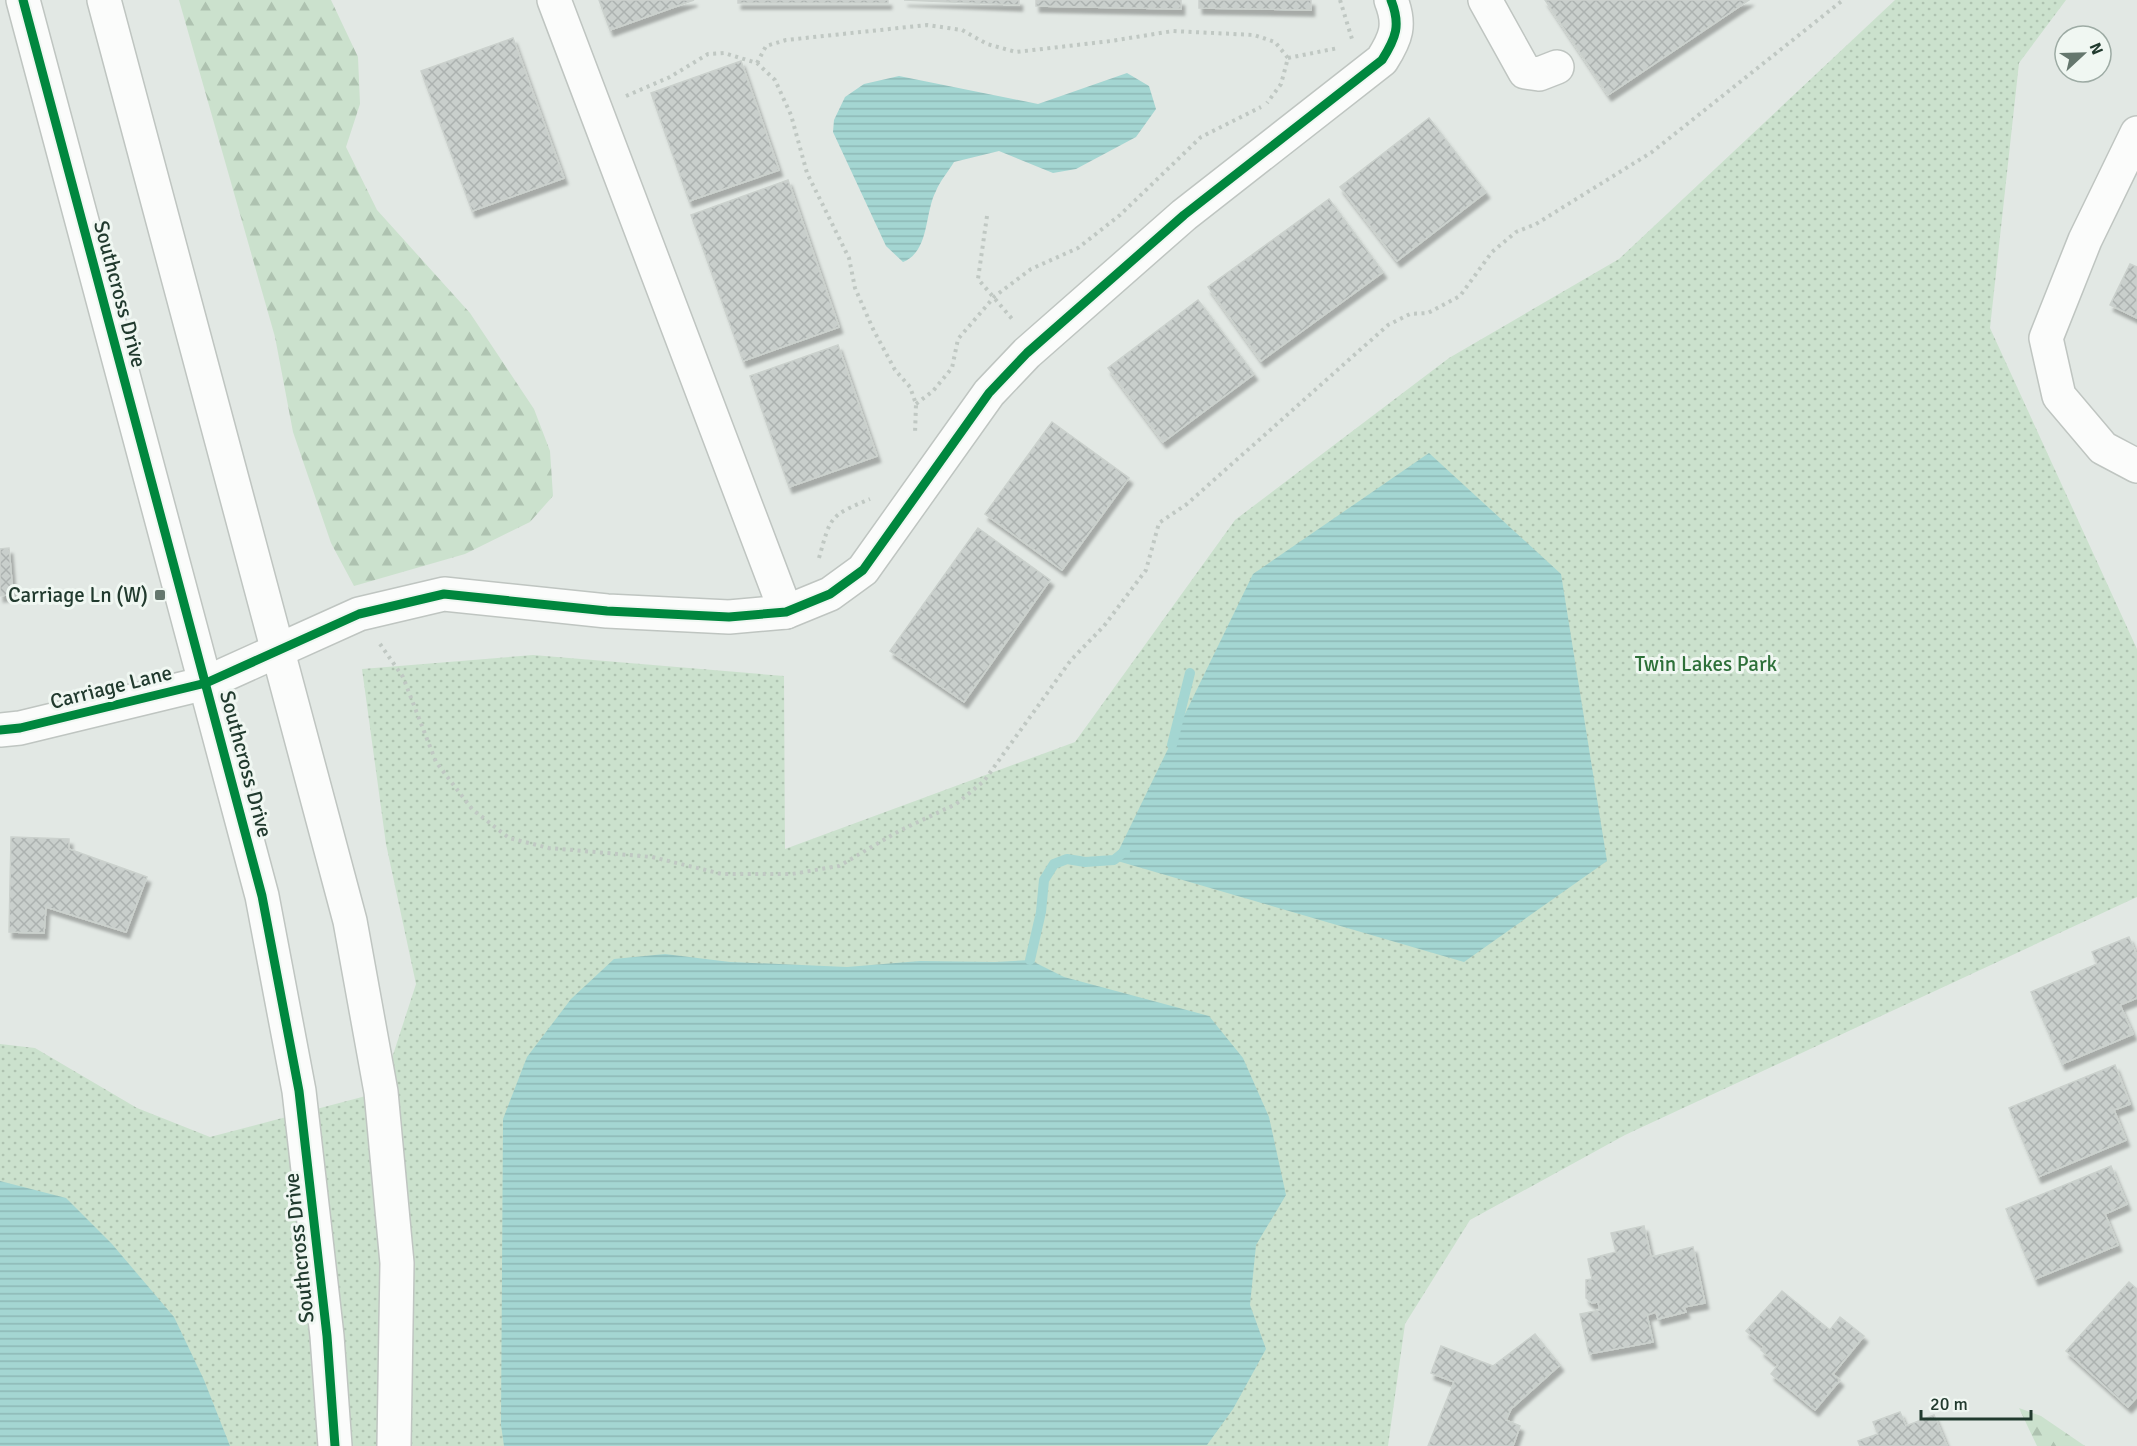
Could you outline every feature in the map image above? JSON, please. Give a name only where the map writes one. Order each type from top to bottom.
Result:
[{"type":"street","name":"Southcross Drive","points":[[23,0],[262,896],[299,1091],[327,1336],[335,1446]]},
{"type":"street","points":[[104,0],[350,921],[381,1092],[397,1263],[394,1446]]},
{"type":"street","points":[[554,0],[786,612]]},
{"type":"street","name":"Carriage Lane","points":[[0,729],[20,728],[206,683],[359,614],[444,594],[607,611],[729,618],[786,612],[823,597],[863,570],[989,393],[1034,347],[1184,215],[1382,60],[1397,37],[1395,9],[1391,0]]},
{"type":"street","points":[[1485,0],[1525,72],[1539,74],[1557,67]]},
{"type":"street","points":[[2137,133],[2085,240],[2046,338],[2059,396],[2103,448],[2137,466]]},
{"type":"path","points":[[359,614],[403,677],[436,762],[472,809],[509,838],[549,848],[652,858],[722,874],[792,874],[839,866],[899,831],[956,804],[984,781],[1071,660],[1104,626],[1146,570],[1159,523],[1187,504],[1388,325],[1410,314],[1428,313],[1460,296],[1492,252],[1516,232],[1536,224],[1652,152],[1843,0]]},
{"type":"path","points":[[757,63],[766,46],[786,40],[927,25],[962,30],[987,44],[1016,52],[1173,31],[1254,35],[1275,42],[1288,58]]},
{"type":"path","points":[[1288,58],[1342,47]]},
{"type":"path","points":[[595,108],[670,77],[708,54],[724,53],[757,63],[775,80],[791,115],[807,173],[849,258],[855,288],[873,329],[895,370],[910,387],[916,404],[915,445]]},
{"type":"path","points":[[916,404],[933,391],[952,368],[958,339],[994,296],[1031,269],[1087,241],[1120,215],[1201,137],[1264,106],[1281,84],[1288,58]]},
{"type":"path","points":[[987,216],[978,279],[1034,347]]},
{"type":"path","points":[[823,597],[819,559],[829,521],[842,510],[871,498]]},
{"type":"green space","points":[[179,0],[331,0],[358,57],[360,104],[346,147],[377,210],[470,313],[534,409],[550,451],[553,496],[530,522],[465,554],[354,586],[331,543],[293,432],[275,337]]},
{"type":"green space","name":"Twin Lakes Park","points":[[1895,0],[2066,0],[2019,63],[1990,328],[2137,649],[2137,897],[1625,1135],[1470,1220],[1405,1324],[1388,1446],[0,1446],[0,1044],[35,1048],[137,1108],[210,1137],[381,1092],[416,984],[386,844],[362,669],[533,655],[784,676],[785,849],[1075,742],[1235,520],[1449,358],[1619,259]]},
{"type":"green space","points":[[2019,1408],[2041,1416],[2085,1446],[2037,1446]]},
{"type":"water","points":[[1127,73],[1149,86],[1156,109],[1136,137],[1076,169],[1053,173],[999,151],[954,162],[932,200],[918,249],[912,257],[903,262],[886,246],[833,132],[834,120],[845,97],[864,84],[899,76],[1038,104]]},
{"type":"water","points":[[1429,453],[1561,574],[1607,861],[1464,962],[1114,860],[1253,574]]},
{"type":"water","points":[[665,954],[730,962],[847,967],[920,961],[1030,960],[1064,977],[1209,1016],[1243,1058],[1269,1117],[1286,1195],[1256,1245],[1250,1305],[1266,1349],[1233,1409],[1207,1445],[504,1446],[501,1425],[503,1119],[527,1057],[571,999],[614,959]]},
{"type":"water","points":[[0,1181],[66,1198],[112,1244],[174,1317],[204,1380],[230,1446],[0,1446]]},
{"type":"building","points":[[599,0],[694,0],[610,30]]},
{"type":"building","points":[[738,0],[888,0],[888,3],[738,3]]},
{"type":"building","points":[[904,0],[1019,0],[1019,5]]},
{"type":"building","points":[[1036,0],[1181,0],[1181,9],[1036,6]]},
{"type":"building","points":[[1199,0],[1311,0],[1311,10],[1199,8]]},
{"type":"building","points":[[1545,0],[1749,0],[1608,95]]},
{"type":"building","points":[[513,38],[564,178],[472,211],[421,71]]},
{"type":"building","points":[[741,61],[779,170],[689,201],[651,93]]},
{"type":"building","points":[[1429,118],[1486,192],[1397,261],[1340,187]]},
{"type":"building","points":[[788,180],[839,327],[743,361],[691,215]]},
{"type":"building","points":[[1329,199],[1383,272],[1261,361],[1208,287]]},
{"type":"building","points":[[2130,264],[2137,267],[2137,318],[2110,305]]},
{"type":"building","points":[[1198,300],[1254,374],[1163,442],[1108,368]]},
{"type":"building","points":[[838,345],[877,456],[789,487],[750,376]]},
{"type":"building","points":[[1052,422],[1129,478],[1062,570],[985,514]]},
{"type":"building","points":[[978,528],[1050,580],[964,702],[890,651]]},
{"type":"building","points":[[9,548],[13,594],[0,596],[0,549]]},
{"type":"building","points":[[11,837],[69,839],[69,849],[147,877],[126,932],[46,907],[44,933],[9,932]]},
{"type":"building","points":[[2129,937],[2137,956],[2137,998],[2120,1005],[2133,1034],[2062,1064],[2031,992],[2097,964],[2092,952]]},
{"type":"building","points":[[2115,1065],[2130,1104],[2114,1110],[2126,1140],[2038,1177],[2009,1108]]},
{"type":"building","points":[[2111,1166],[2127,1204],[2105,1214],[2118,1245],[2035,1279],[2006,1209]]},
{"type":"building","points":[[1644,1226],[1651,1257],[1693,1247],[1705,1303],[1684,1307],[1686,1312],[1658,1319],[1656,1312],[1647,1315],[1653,1342],[1589,1354],[1580,1314],[1600,1310],[1598,1302],[1592,1303],[1586,1298],[1586,1280],[1592,1279],[1588,1259],[1616,1252],[1611,1233]]},
{"type":"building","points":[[2129,1282],[2137,1289],[2137,1397],[2128,1407],[2066,1351]]},
{"type":"building","points":[[1782,1291],[1830,1330],[1840,1317],[1864,1336],[1833,1374],[1840,1380],[1815,1410],[1771,1374],[1778,1365],[1761,1350],[1764,1347],[1746,1331]]},
{"type":"building","points":[[1535,1334],[1560,1365],[1511,1409],[1506,1420],[1520,1426],[1513,1446],[1428,1446],[1454,1382],[1431,1373],[1441,1346],[1493,1366]]},
{"type":"building","points":[[1900,1412],[1906,1426],[1934,1415],[1947,1446],[1860,1446],[1858,1441],[1878,1434],[1873,1422]]},
{"type":"waterway","points":[[1172,745],[1190,673]]},
{"type":"waterway","points":[[1030,960],[1041,912],[1044,880],[1054,864],[1067,859],[1085,862],[1114,860],[1125,851]]},
{"type":"cycle path","points":[[23,0],[262,896],[299,1091],[327,1336],[335,1446]]},
{"type":"cycle path","points":[[0,730],[20,728],[206,683],[359,614],[444,594],[607,611],[729,617],[786,612],[830,594],[863,570],[989,393],[1027,353],[1184,215],[1382,60],[1396,31],[1396,17],[1391,0]]},
{"type":"place","name":"Carriage Ln (W)","points":[[160,595]]}]
